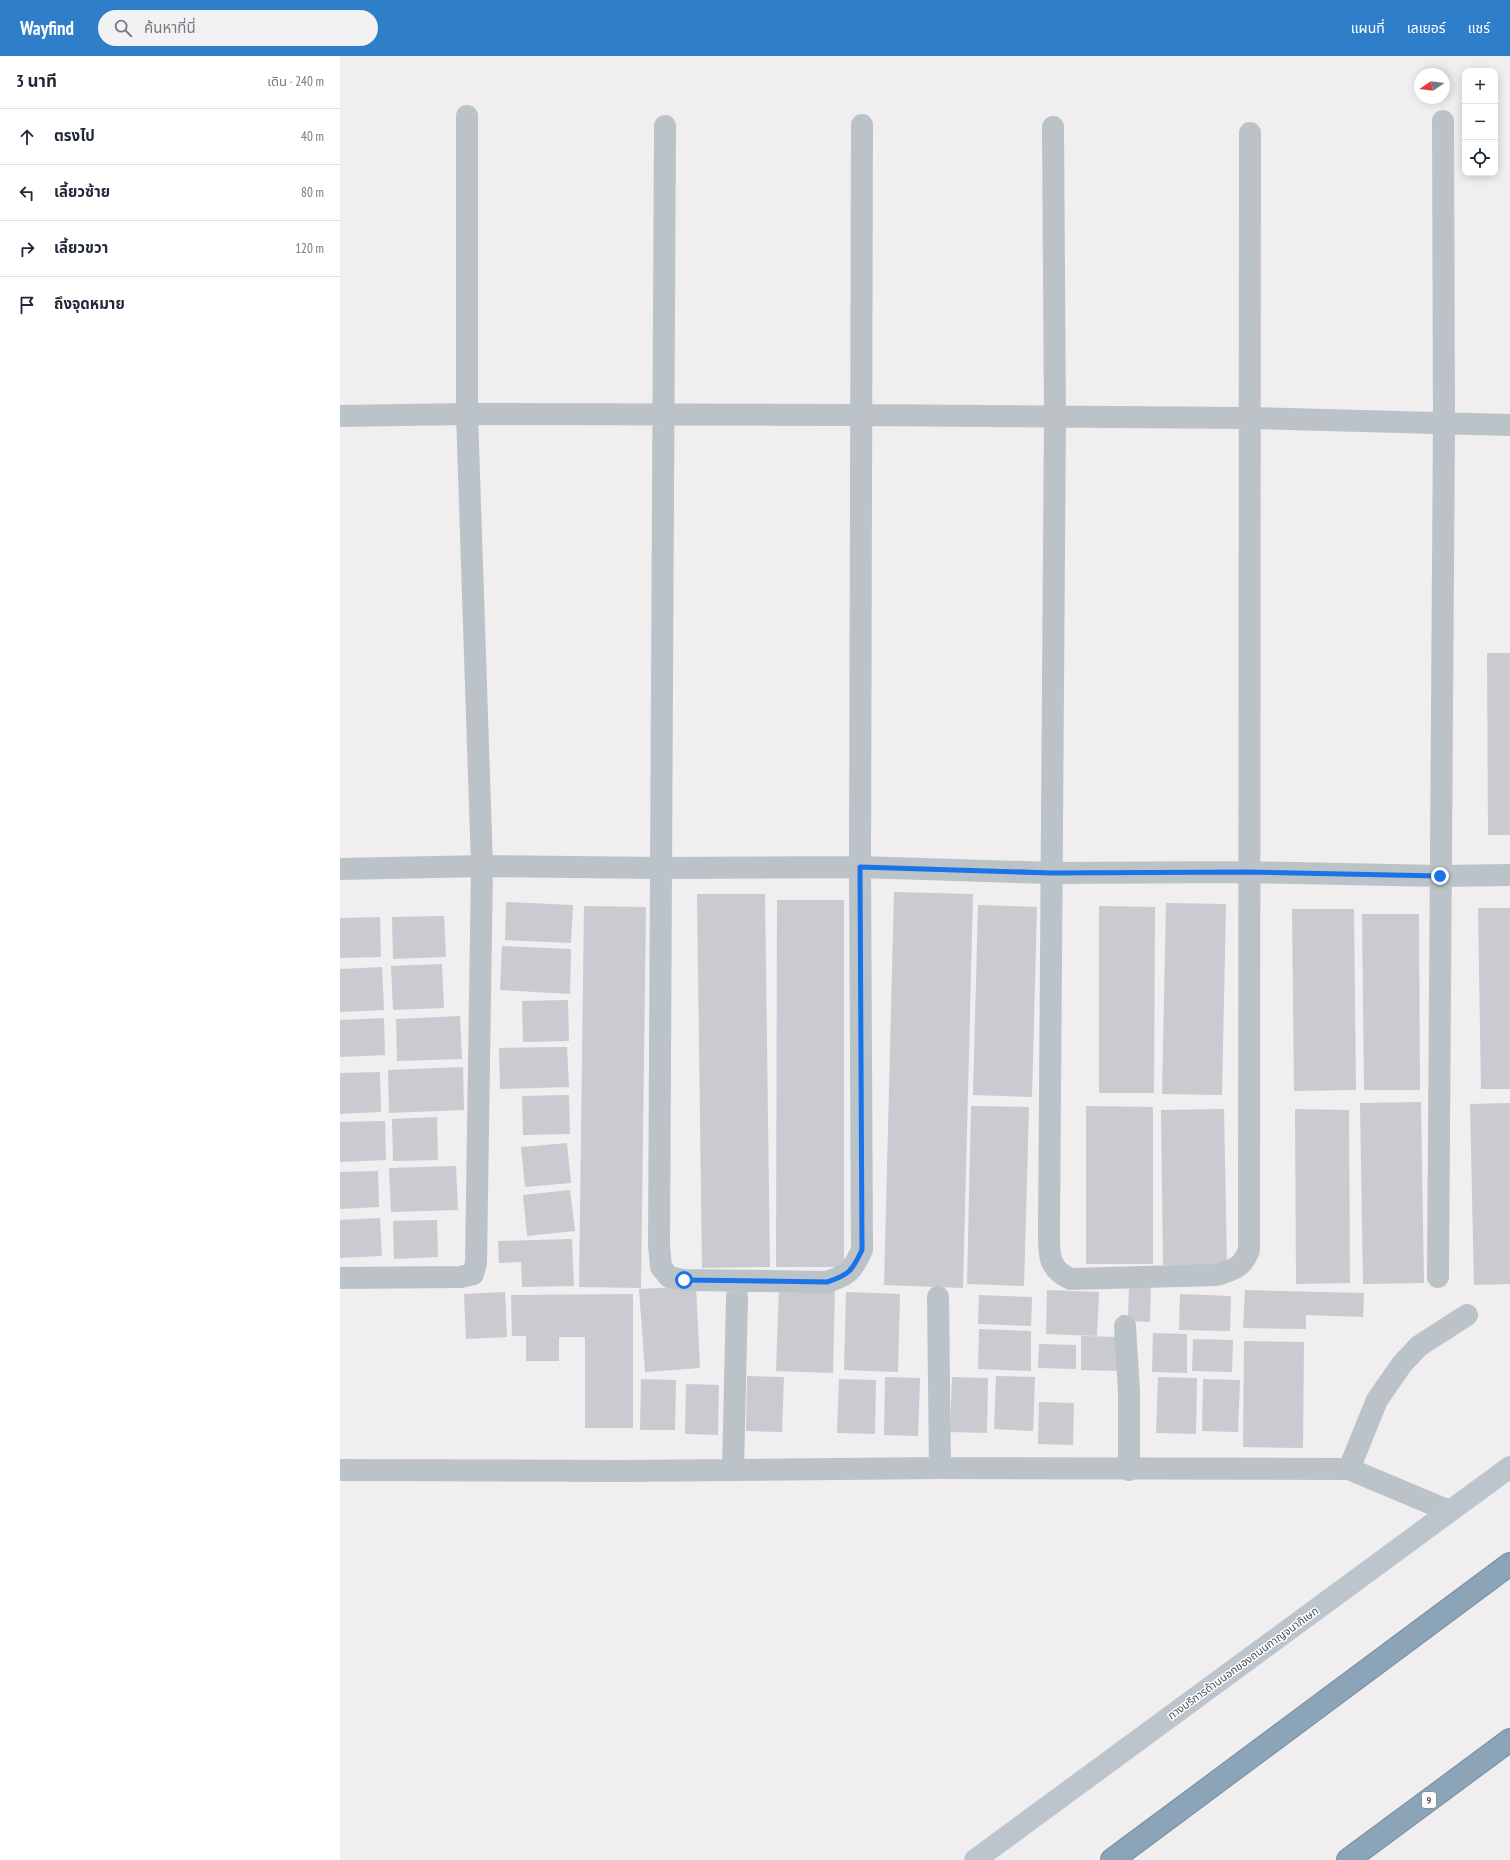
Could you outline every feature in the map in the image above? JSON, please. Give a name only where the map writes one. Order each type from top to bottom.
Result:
[{"type":"highway","points":[[1112,1860],[1510,1564]]},
{"type":"highway","name":"9","points":[[1348,1860],[1510,1740]]},
{"type":"main road","name":"ทางบริการด้านนอกของถนนกาญจนาภิเษก","points":[[975,1860],[1510,1467]]},
{"type":"street","points":[[340,1278],[461,1277],[473,1274],[476,1263],[478,1237],[482,866],[467,414],[467,116]]},
{"type":"street","points":[[1438,1277],[1444,424],[1444,121]]},
{"type":"street","points":[[665,126],[661,414],[659,868],[659,1245],[661,1267],[669,1277],[684,1280],[827,1282],[844,1276],[854,1265],[862,1250],[860,867],[862,124]]},
{"type":"street","points":[[1054,127],[1055,417],[1049,1250],[1052,1262],[1060,1275],[1072,1279],[1216,1275],[1232,1271],[1245,1261],[1249,1250],[1248,872],[1250,133]]},
{"type":"street","points":[[340,416],[467,414],[861,415],[1250,418],[1510,425]]},
{"type":"street","points":[[340,869],[482,866],[659,868],[860,867],[1052,873],[1248,872],[1440,876],[1510,875]]},
{"type":"street","points":[[733,1470],[737,1297]]},
{"type":"street","points":[[938,1297],[940,1468]]},
{"type":"street","points":[[1349,1469],[1377,1400],[1402,1364],[1419,1346],[1467,1315]]},
{"type":"street","points":[[1125,1326],[1129,1470]]},
{"type":"street","points":[[340,1470],[733,1470],[940,1468],[1129,1470],[1349,1469],[1449,1512]]},
{"type":"building","points":[[1487,653],[1510,653],[1510,835],[1488,835]]},
{"type":"building","points":[[894,892],[973,894],[963,1288],[884,1285]]},
{"type":"building","points":[[697,894],[765,894],[770,1267],[702,1268]]},
{"type":"building","points":[[777,900],[844,900],[844,1267],[776,1267]]},
{"type":"building","points":[[506,902],[573,905],[571,943],[505,940]]},
{"type":"building","points":[[1166,903],[1226,904],[1222,1095],[1162,1094]]},
{"type":"building","points":[[978,905],[1037,907],[1032,1097],[973,1095]]},
{"type":"building","points":[[584,906],[646,907],[641,1288],[579,1287]]},
{"type":"building","points":[[1099,906],[1155,907],[1154,1093],[1099,1093]]},
{"type":"building","points":[[1478,908],[1510,908],[1510,1089],[1481,1089]]},
{"type":"building","points":[[1292,909],[1354,909],[1356,1090],[1294,1091]]},
{"type":"building","points":[[1362,914],[1419,914],[1420,1090],[1364,1090]]},
{"type":"building","points":[[444,916],[446,957],[393,959],[392,917]]},
{"type":"building","points":[[380,917],[381,957],[340,958],[340,918]]},
{"type":"building","points":[[502,946],[571,949],[570,994],[500,990]]},
{"type":"building","points":[[442,964],[444,1008],[393,1010],[391,966]]},
{"type":"building","points":[[382,967],[384,1010],[340,1012],[340,969]]},
{"type":"building","points":[[568,1000],[569,1041],[523,1042],[522,1001]]},
{"type":"building","points":[[460,1016],[462,1059],[397,1061],[396,1019]]},
{"type":"building","points":[[384,1018],[385,1055],[340,1057],[340,1020]]},
{"type":"building","points":[[567,1047],[569,1087],[500,1089],[499,1048]]},
{"type":"building","points":[[463,1067],[464,1110],[389,1113],[388,1070]]},
{"type":"building","points":[[380,1072],[381,1112],[340,1114],[340,1073]]},
{"type":"building","points":[[569,1095],[570,1134],[523,1135],[522,1096]]},
{"type":"building","points":[[1421,1102],[1424,1283],[1363,1284],[1360,1103]]},
{"type":"building","points":[[1510,1103],[1510,1284],[1474,1285],[1470,1104]]},
{"type":"building","points":[[971,1106],[1029,1107],[1024,1286],[967,1284]]},
{"type":"building","points":[[1086,1106],[1153,1107],[1153,1264],[1086,1264]]},
{"type":"building","points":[[1224,1109],[1227,1265],[1163,1265],[1161,1110]]},
{"type":"building","points":[[1295,1109],[1349,1110],[1350,1283],[1296,1284]]},
{"type":"building","points":[[437,1117],[438,1160],[393,1161],[392,1119]]},
{"type":"building","points":[[385,1121],[386,1160],[340,1162],[340,1122]]},
{"type":"building","points":[[567,1143],[571,1183],[525,1187],[521,1147]]},
{"type":"building","points":[[456,1166],[458,1210],[391,1212],[389,1168]]},
{"type":"building","points":[[378,1171],[379,1207],[340,1209],[340,1172]]},
{"type":"building","points":[[570,1190],[575,1231],[527,1236],[523,1195]]},
{"type":"building","points":[[380,1218],[382,1256],[340,1258],[340,1220]]},
{"type":"building","points":[[437,1220],[438,1257],[394,1259],[393,1221]]},
{"type":"building","points":[[572,1239],[574,1286],[522,1287],[521,1262],[499,1263],[498,1241]]},
{"type":"building","points":[[1129,1282],[1151,1283],[1150,1322],[1128,1321]]},
{"type":"building","points":[[696,1286],[700,1368],[645,1372],[639,1289]]},
{"type":"building","points":[[779,1286],[835,1288],[833,1373],[776,1371]]},
{"type":"building","points":[[1047,1290],[1099,1292],[1097,1336],[1046,1334]]},
{"type":"building","points":[[1245,1290],[1364,1293],[1363,1317],[1306,1315],[1306,1329],[1243,1328]]},
{"type":"building","points":[[505,1292],[507,1337],[466,1339],[464,1294]]},
{"type":"building","points":[[846,1292],[900,1294],[898,1372],[844,1370]]},
{"type":"building","points":[[633,1294],[633,1428],[585,1428],[585,1337],[559,1337],[559,1361],[526,1361],[526,1336],[512,1336],[511,1295]]},
{"type":"building","points":[[1180,1294],[1231,1296],[1230,1331],[1179,1330]]},
{"type":"building","points":[[979,1295],[1032,1297],[1031,1326],[978,1324]]},
{"type":"building","points":[[979,1329],[1031,1331],[1031,1371],[978,1369]]},
{"type":"building","points":[[1153,1333],[1187,1334],[1187,1373],[1152,1372]]},
{"type":"building","points":[[1081,1336],[1119,1337],[1118,1371],[1081,1370]]},
{"type":"building","points":[[1193,1339],[1233,1340],[1232,1372],[1192,1371]]},
{"type":"building","points":[[1244,1341],[1304,1342],[1303,1448],[1243,1447]]},
{"type":"building","points":[[1039,1344],[1076,1345],[1076,1369],[1038,1368]]},
{"type":"building","points":[[747,1376],[784,1377],[782,1432],[746,1431]]},
{"type":"building","points":[[996,1376],[1035,1377],[1033,1431],[994,1429]]},
{"type":"building","points":[[885,1377],[920,1378],[918,1436],[884,1435]]},
{"type":"building","points":[[952,1377],[988,1378],[987,1433],[950,1432]]},
{"type":"building","points":[[1158,1377],[1197,1378],[1196,1434],[1156,1433]]},
{"type":"building","points":[[641,1379],[676,1380],[675,1430],[640,1430]]},
{"type":"building","points":[[839,1379],[876,1380],[875,1434],[837,1433]]},
{"type":"building","points":[[1203,1379],[1240,1380],[1238,1432],[1202,1431]]},
{"type":"building","points":[[686,1384],[719,1385],[718,1435],[685,1434]]},
{"type":"building","points":[[1039,1402],[1074,1403],[1073,1445],[1038,1444]]},
{"type":"route","points":[[684,1280],[827,1282],[844,1276],[854,1265],[862,1250],[860,867],[1052,873],[1248,872],[1440,876]]}]
